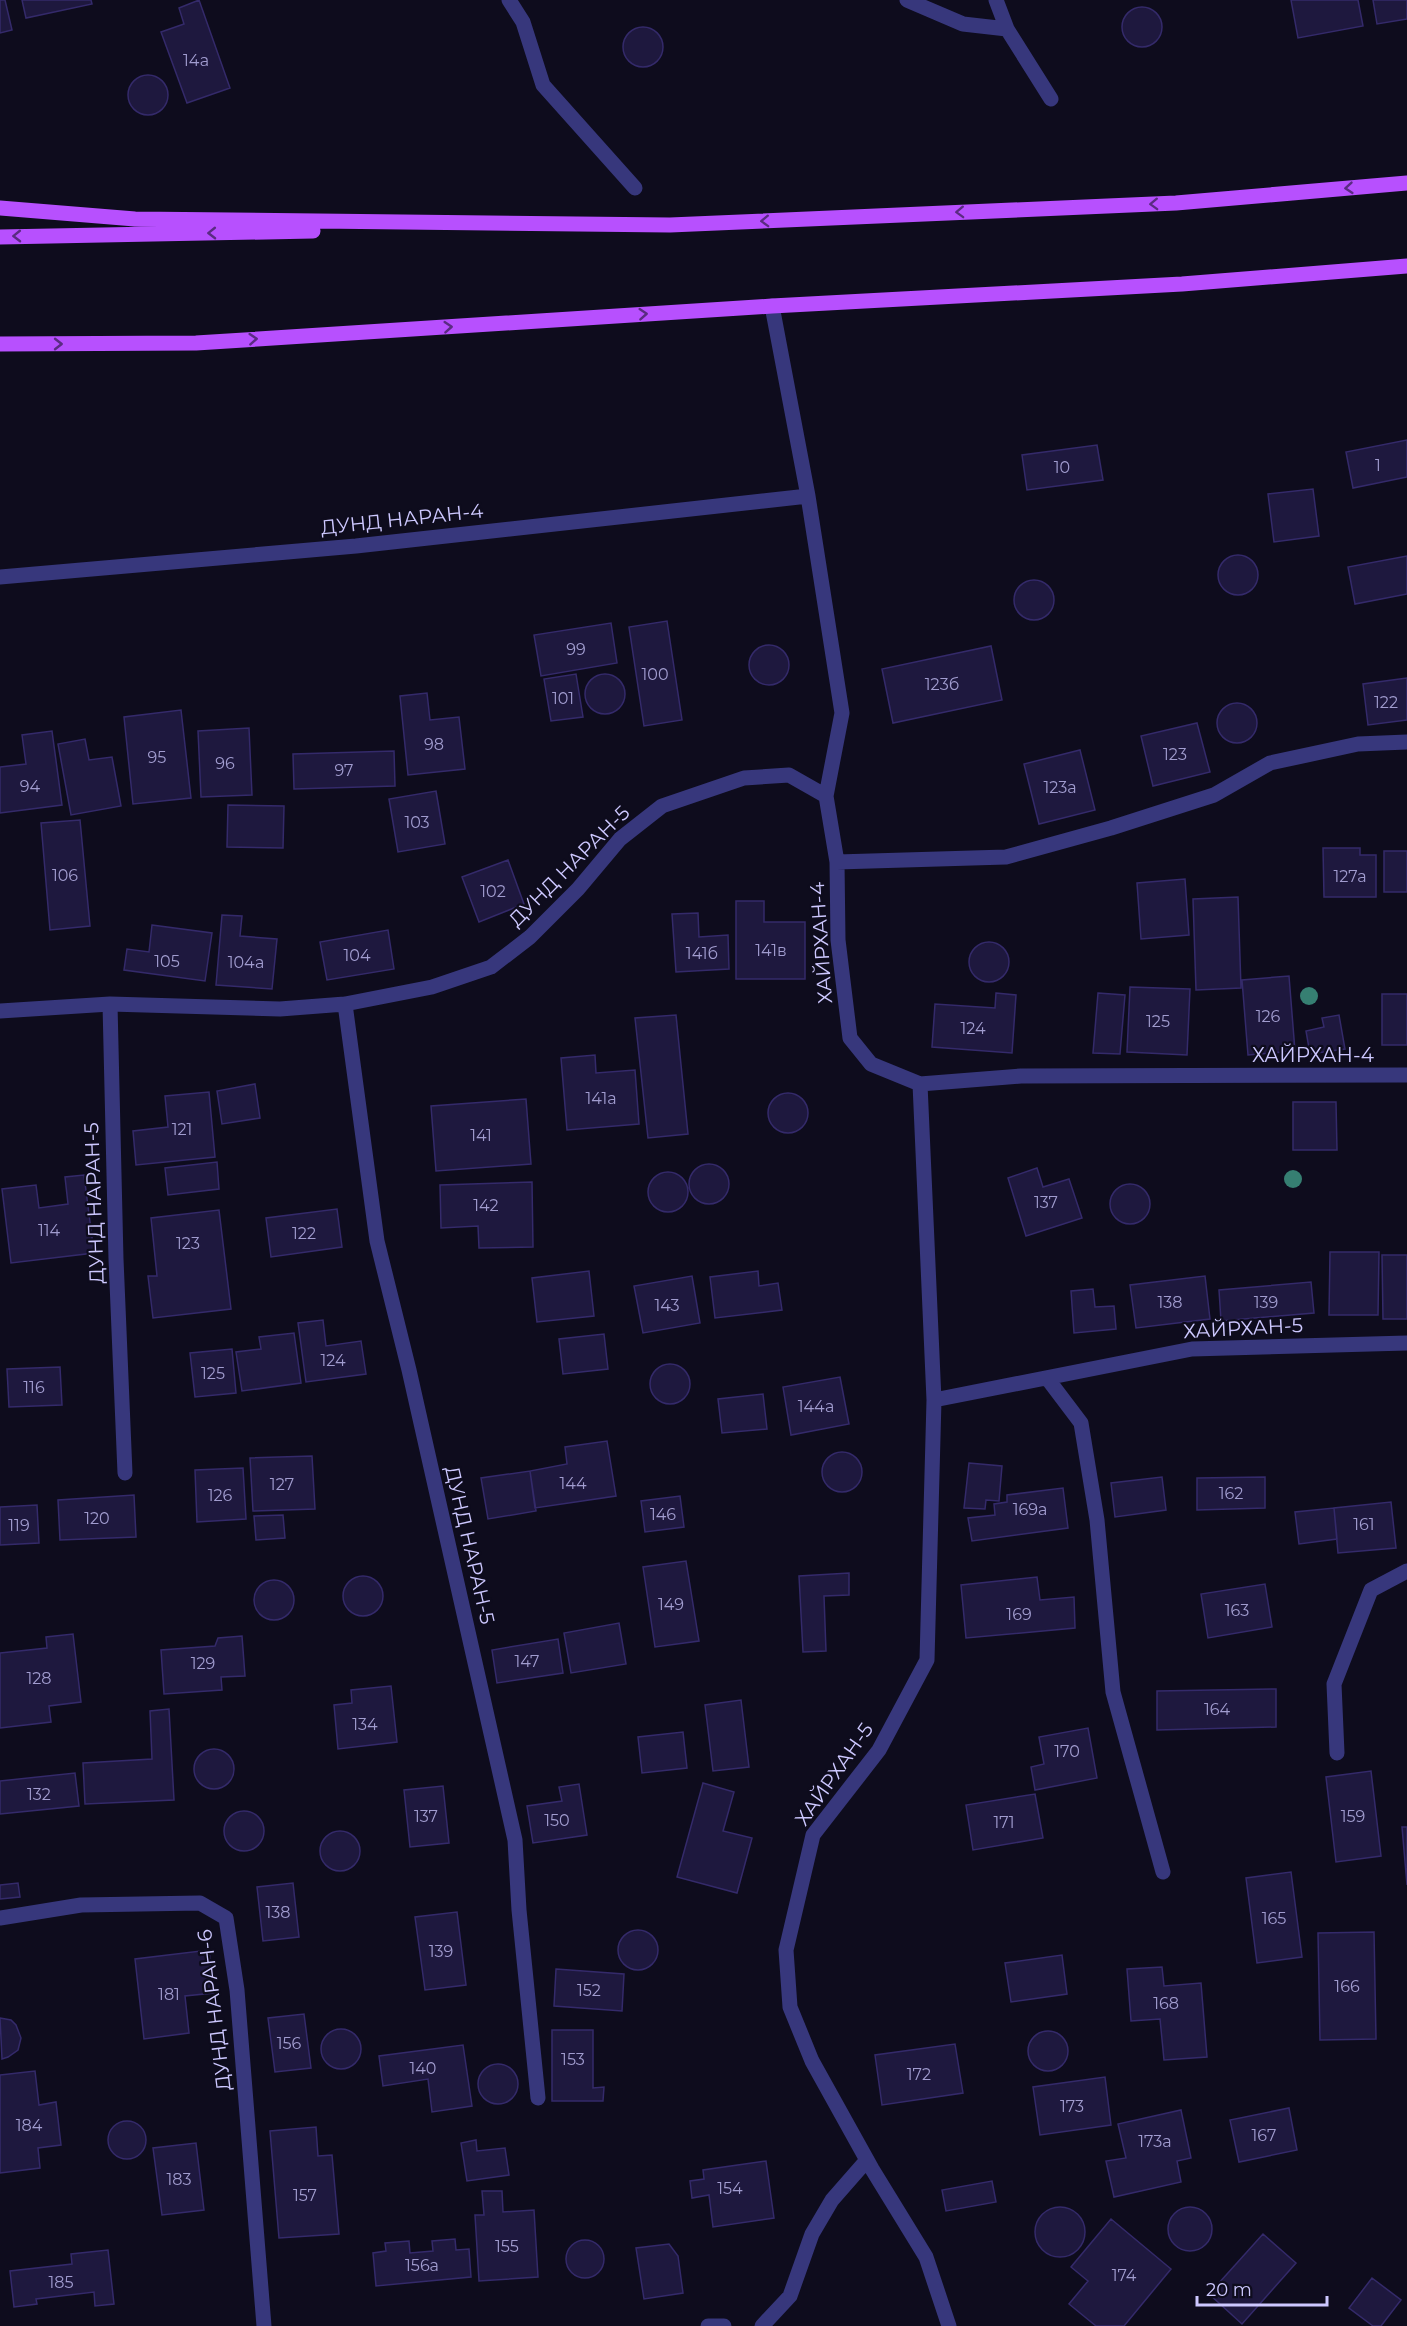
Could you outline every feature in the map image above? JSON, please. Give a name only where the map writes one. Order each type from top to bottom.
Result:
[{"type":"main road","points":[[0,237],[670,225],[1176,203],[1407,183]]},
{"type":"main road","points":[[0,208],[135,219],[670,225]]},
{"type":"main road","points":[[0,344],[196,343],[772,306],[1170,285],[1407,266]]},
{"type":"street","points":[[509,0],[523,22],[543,85],[635,188]]},
{"type":"street","points":[[907,0],[963,24],[1007,29]]},
{"type":"street","points":[[996,0],[1007,29],[1051,99]]},
{"type":"street","points":[[772,306],[808,496],[842,713],[826,796],[837,862]]},
{"type":"street","name":"ДУНД НАРАН-4","points":[[0,577],[356,546],[808,496]]},
{"type":"street","name":"ХАЙРХАН-4","points":[[1407,742],[1358,744],[1270,763],[1214,795],[1110,828],[1006,857],[837,862],[838,940],[850,1038],[871,1064],[920,1084],[1021,1076],[1407,1075]]},
{"type":"street","name":"ДУНД НАРАН-5","points":[[0,1011],[110,1004],[280,1009],[345,1004],[432,987],[490,967],[530,937],[578,889],[620,839],[662,806],[744,778],[789,775],[826,796]]},
{"type":"street","name":"ДУНД НАРАН-5","points":[[110,1004],[116,1259],[125,1473]]},
{"type":"street","name":"ДУНД НАРАН-5","points":[[345,1004],[377,1241],[427,1449],[515,1840],[519,1910],[538,2098]]},
{"type":"street","points":[[920,1084],[934,1400]]},
{"type":"street","name":"ХАЙРХАН-5","points":[[949,2326],[926,2257],[867,2160],[812,2061],[790,2007],[786,1950],[813,1835],[879,1750],[927,1660],[934,1400],[1192,1349],[1407,1343]]},
{"type":"street","points":[[1047,1378],[1081,1423],[1097,1520],[1113,1692],[1163,1872]]},
{"type":"street","points":[[1337,1753],[1334,1684],[1371,1590],[1407,1571]]},
{"type":"street","name":"ДУНД НАРАН-6","points":[[0,1918],[81,1905],[200,1903],[226,1918],[237,1990],[264,2326]]},
{"type":"street","points":[[762,2326],[790,2296],[812,2234],[832,2200],[867,2160]]},
{"type":"street","points":[[708,2326],[724,2326]]},
{"type":"building","points":[[0,0],[5,0],[12,30],[0,33]]},
{"type":"building","points":[[22,0],[91,0],[92,4],[26,18]]},
{"type":"building","points":[[199,0],[230,88],[187,103],[161,32],[184,24],[179,8]]},
{"type":"building","points":[[1291,0],[1358,0],[1363,26],[1298,38]]},
{"type":"building","points":[[1373,0],[1407,0],[1407,19],[1377,24]]},
{"type":"building","points":[[1142,7],[1150,8],[1156,13],[1161,19],[1161,35],[1156,41],[1150,46],[1142,47],[1134,46],[1128,41],[1123,35],[1122,27],[1123,19],[1128,13],[1134,8]]},
{"type":"building","points":[[643,27],[651,28],[657,33],[662,39],[662,55],[657,61],[651,66],[643,67],[635,66],[629,61],[624,55],[623,47],[624,39],[629,33],[635,28]]},
{"type":"building","points":[[148,75],[156,76],[162,81],[167,87],[167,103],[162,109],[156,114],[148,115],[140,114],[134,109],[129,103],[128,95],[129,87],[134,81],[140,76]]},
{"type":"building","points":[[1407,440],[1407,477],[1353,488],[1346,452]]},
{"type":"building","points":[[1097,445],[1103,480],[1027,490],[1022,455]]},
{"type":"building","points":[[1313,489],[1319,536],[1274,542],[1268,494]]},
{"type":"building","points":[[1238,555],[1246,556],[1252,561],[1257,567],[1257,583],[1252,589],[1246,594],[1238,595],[1230,594],[1224,589],[1219,583],[1218,575],[1219,567],[1224,561],[1230,556]]},
{"type":"building","points":[[1407,556],[1407,594],[1355,604],[1348,567]]},
{"type":"building","points":[[1034,580],[1042,581],[1048,586],[1053,592],[1053,608],[1048,614],[1042,619],[1034,620],[1026,619],[1020,614],[1015,608],[1014,600],[1015,592],[1020,586],[1026,581]]},
{"type":"building","points":[[667,621],[682,720],[644,726],[629,627]]},
{"type":"building","points":[[611,623],[617,663],[541,676],[534,635]]},
{"type":"building","points":[[769,645],[777,646],[783,651],[788,657],[788,673],[783,679],[777,684],[769,685],[761,684],[755,679],[750,673],[749,665],[750,657],[755,651],[761,646]]},
{"type":"building","points":[[991,646],[1002,700],[893,723],[882,669]]},
{"type":"building","points":[[576,674],[583,717],[551,721],[544,679]]},
{"type":"building","points":[[605,674],[613,675],[619,680],[624,686],[624,702],[619,708],[613,713],[605,714],[597,713],[591,708],[586,702],[585,694],[586,686],[591,680],[597,675]]},
{"type":"building","points":[[1407,678],[1407,720],[1368,725],[1363,684]]},
{"type":"building","points":[[427,693],[430,720],[459,717],[465,769],[408,775],[400,696]]},
{"type":"building","points":[[1237,703],[1245,704],[1251,709],[1256,715],[1256,731],[1251,737],[1245,742],[1237,743],[1229,742],[1223,737],[1218,731],[1217,723],[1218,715],[1223,709],[1229,704]]},
{"type":"building","points":[[181,710],[191,798],[133,804],[124,717]]},
{"type":"building","points":[[1197,723],[1210,772],[1153,786],[1141,736]]},
{"type":"building","points":[[249,728],[252,795],[201,797],[198,731]]},
{"type":"building","points":[[52,731],[62,805],[0,813],[0,767],[26,764],[22,735]]},
{"type":"building","points":[[85,739],[89,760],[112,757],[121,806],[71,815],[58,744]]},
{"type":"building","points":[[1080,750],[1095,810],[1039,824],[1024,764]]},
{"type":"building","points":[[394,751],[395,786],[294,789],[293,754]]},
{"type":"building","points":[[436,791],[445,844],[398,852],[389,799]]},
{"type":"building","points":[[228,805],[284,806],[283,848],[227,847]]},
{"type":"building","points":[[80,820],[90,926],[50,930],[41,823]]},
{"type":"building","points":[[1323,848],[1360,848],[1360,855],[1376,855],[1376,897],[1324,897]]},
{"type":"building","points":[[1384,851],[1407,851],[1407,892],[1384,892]]},
{"type":"building","points":[[508,860],[524,904],[479,922],[462,877]]},
{"type":"building","points":[[1185,879],[1189,935],[1141,939],[1137,883]]},
{"type":"building","points":[[1238,897],[1241,988],[1196,990],[1193,899]]},
{"type":"building","points":[[736,901],[764,901],[764,922],[805,922],[805,979],[736,979]]},
{"type":"building","points":[[698,913],[699,937],[728,935],[729,969],[676,972],[672,914]]},
{"type":"building","points":[[222,915],[242,916],[240,936],[277,939],[272,989],[216,985]]},
{"type":"building","points":[[152,925],[212,933],[205,981],[124,970],[127,949],[149,952]]},
{"type":"building","points":[[388,930],[394,969],[327,980],[320,942]]},
{"type":"building","points":[[989,942],[997,943],[1003,948],[1008,954],[1008,970],[1003,976],[997,981],[989,982],[981,981],[975,976],[970,970],[969,962],[970,954],[975,948],[981,943]]},
{"type":"building","points":[[1289,976],[1295,1051],[1248,1055],[1242,980]]},
{"type":"building","points":[[1130,987],[1190,989],[1187,1055],[1127,1052]]},
{"type":"building","points":[[996,993],[1016,995],[1012,1053],[932,1047],[935,1004],[995,1008]]},
{"type":"building","points":[[1098,993],[1125,995],[1120,1054],[1093,1053]]},
{"type":"building","points":[[1382,994],[1407,994],[1407,1045],[1382,1045]]},
{"type":"building","points":[[676,1015],[688,1134],[648,1138],[635,1018]]},
{"type":"building","points":[[1339,1015],[1345,1049],[1310,1054],[1306,1031],[1324,1027],[1322,1018]]},
{"type":"building","points":[[595,1055],[596,1073],[635,1070],[639,1124],[567,1130],[561,1058]]},
{"type":"building","points":[[255,1084],[260,1118],[222,1124],[217,1091]]},
{"type":"building","points":[[209,1092],[215,1157],[136,1165],[133,1131],[168,1127],[165,1096]]},
{"type":"building","points":[[788,1093],[796,1094],[802,1099],[807,1105],[807,1121],[802,1127],[796,1132],[788,1133],[780,1132],[774,1127],[769,1121],[768,1113],[769,1105],[774,1099],[780,1094]]},
{"type":"building","points":[[526,1099],[531,1164],[436,1171],[431,1106]]},
{"type":"building","points":[[1293,1102],[1336,1102],[1337,1150],[1293,1150]]},
{"type":"building","points":[[217,1162],[219,1189],[168,1195],[165,1168]]},
{"type":"building","points":[[709,1164],[723,1170],[729,1184],[723,1198],[709,1204],[695,1198],[689,1184],[695,1170]]},
{"type":"building","points":[[1037,1168],[1043,1187],[1069,1179],[1082,1218],[1026,1236],[1008,1178]]},
{"type":"building","points":[[668,1172],[682,1178],[688,1192],[682,1206],[668,1212],[654,1206],[648,1192],[654,1178]]},
{"type":"building","points":[[84,1175],[94,1253],[11,1263],[2,1189],[36,1185],[39,1208],[68,1204],[65,1177]]},
{"type":"building","points":[[532,1182],[533,1247],[479,1248],[478,1226],[441,1228],[440,1185]]},
{"type":"building","points":[[1130,1184],[1138,1185],[1144,1190],[1149,1196],[1149,1212],[1144,1218],[1138,1223],[1130,1224],[1122,1223],[1116,1218],[1111,1212],[1110,1204],[1111,1196],[1116,1190],[1122,1185]]},
{"type":"building","points":[[337,1209],[342,1247],[271,1257],[266,1218]]},
{"type":"building","points":[[219,1210],[231,1309],[153,1318],[148,1276],[157,1276],[151,1218]]},
{"type":"building","points":[[1330,1252],[1379,1252],[1378,1315],[1329,1315]]},
{"type":"building","points":[[1382,1255],[1407,1255],[1407,1319],[1383,1319]]},
{"type":"building","points":[[589,1271],[594,1316],[537,1322],[532,1278]]},
{"type":"building","points":[[758,1271],[759,1286],[778,1283],[782,1310],[715,1318],[710,1277]]},
{"type":"building","points":[[692,1276],[700,1323],[643,1333],[634,1286]]},
{"type":"building","points":[[1205,1276],[1210,1319],[1136,1328],[1130,1285]]},
{"type":"building","points":[[1311,1282],[1314,1313],[1221,1321],[1219,1290]]},
{"type":"building","points":[[1093,1289],[1095,1307],[1114,1306],[1116,1329],[1074,1333],[1071,1291]]},
{"type":"building","points":[[323,1320],[326,1346],[361,1341],[366,1374],[306,1382],[298,1323]]},
{"type":"building","points":[[294,1333],[301,1383],[242,1391],[236,1352],[261,1349],[259,1337]]},
{"type":"building","points":[[604,1334],[608,1369],[563,1374],[559,1339]]},
{"type":"building","points":[[232,1349],[236,1393],[195,1397],[190,1353]]},
{"type":"building","points":[[670,1364],[684,1370],[690,1384],[684,1398],[670,1404],[656,1398],[650,1384],[656,1370]]},
{"type":"building","points":[[60,1367],[62,1405],[9,1407],[7,1369]]},
{"type":"building","points":[[840,1377],[849,1424],[791,1435],[783,1387]]},
{"type":"building","points":[[763,1394],[767,1429],[722,1433],[718,1399]]},
{"type":"building","points":[[607,1441],[616,1496],[535,1508],[530,1471],[567,1464],[565,1447]]},
{"type":"building","points":[[842,1452],[856,1458],[862,1472],[856,1486],[842,1492],[828,1486],[822,1472],[828,1458]]},
{"type":"building","points":[[312,1456],[315,1509],[253,1511],[250,1458]]},
{"type":"building","points":[[969,1463],[1002,1466],[999,1501],[986,1500],[985,1509],[964,1508]]},
{"type":"building","points":[[243,1468],[246,1519],[197,1522],[195,1470]]},
{"type":"building","points":[[530,1471],[536,1511],[488,1519],[481,1478]]},
{"type":"building","points":[[1162,1477],[1166,1510],[1115,1517],[1111,1483]]},
{"type":"building","points":[[1265,1477],[1265,1508],[1197,1510],[1197,1478]]},
{"type":"building","points":[[1063,1488],[1068,1528],[972,1541],[968,1518],[995,1515],[994,1504],[1007,1502],[1007,1495]]},
{"type":"building","points":[[134,1495],[136,1537],[60,1540],[58,1500]]},
{"type":"building","points":[[680,1496],[684,1527],[645,1532],[641,1501]]},
{"type":"building","points":[[1391,1502],[1396,1548],[1338,1553],[1334,1508]]},
{"type":"building","points":[[37,1505],[39,1543],[0,1545],[0,1507]]},
{"type":"building","points":[[1334,1508],[1337,1539],[1299,1544],[1295,1512]]},
{"type":"building","points":[[283,1515],[285,1538],[256,1540],[254,1516]]},
{"type":"building","points":[[686,1561],[699,1641],[655,1647],[643,1567]]},
{"type":"building","points":[[849,1573],[849,1595],[824,1596],[826,1651],[803,1652],[799,1576]]},
{"type":"building","points":[[363,1576],[377,1582],[383,1596],[377,1610],[363,1616],[349,1610],[343,1596],[349,1582]]},
{"type":"building","points":[[1037,1577],[1040,1600],[1074,1597],[1075,1628],[966,1638],[961,1585]]},
{"type":"building","points":[[274,1580],[288,1586],[294,1600],[288,1614],[274,1620],[260,1614],[254,1600],[260,1586]]},
{"type":"building","points":[[1265,1584],[1272,1627],[1208,1638],[1201,1594]]},
{"type":"building","points":[[619,1623],[626,1664],[571,1673],[564,1633]]},
{"type":"building","points":[[73,1634],[81,1702],[49,1706],[51,1722],[0,1728],[0,1653],[47,1648],[46,1637]]},
{"type":"building","points":[[242,1636],[245,1676],[221,1677],[222,1690],[164,1694],[161,1650],[215,1646],[218,1638]]},
{"type":"building","points":[[558,1639],[563,1673],[497,1683],[492,1650]]},
{"type":"building","points":[[391,1686],[397,1742],[338,1749],[334,1705],[352,1703],[351,1690]]},
{"type":"building","points":[[1276,1689],[1276,1727],[1157,1730],[1157,1691]]},
{"type":"building","points":[[741,1700],[749,1767],[713,1771],[705,1705]]},
{"type":"building","points":[[169,1709],[174,1800],[85,1804],[83,1763],[152,1759],[150,1711]]},
{"type":"building","points":[[1088,1728],[1097,1778],[1035,1790],[1031,1767],[1044,1764],[1039,1737]]},
{"type":"building","points":[[683,1732],[687,1768],[642,1773],[638,1737]]},
{"type":"building","points":[[214,1749],[228,1755],[234,1769],[228,1783],[214,1789],[200,1783],[194,1769],[200,1755]]},
{"type":"building","points":[[1371,1771],[1381,1856],[1336,1862],[1326,1777]]},
{"type":"building","points":[[75,1773],[79,1806],[0,1814],[0,1781]]},
{"type":"building","points":[[703,1783],[734,1792],[723,1831],[752,1838],[737,1893],[677,1877]]},
{"type":"building","points":[[579,1784],[587,1835],[533,1843],[527,1806],[562,1801],[559,1787]]},
{"type":"building","points":[[443,1786],[449,1843],[410,1847],[404,1790]]},
{"type":"building","points":[[1035,1794],[1043,1838],[973,1850],[966,1805]]},
{"type":"building","points":[[244,1811],[258,1817],[264,1831],[258,1845],[244,1851],[230,1845],[224,1831],[230,1817]]},
{"type":"building","points":[[1402,1827],[1407,1827],[1407,1885]]},
{"type":"building","points":[[340,1831],[354,1837],[360,1851],[354,1865],[340,1871],[326,1865],[320,1851],[326,1837]]},
{"type":"building","points":[[1291,1872],[1302,1957],[1257,1963],[1246,1878]]},
{"type":"building","points":[[18,1883],[20,1897],[0,1899],[0,1885]]},
{"type":"building","points":[[293,1883],[299,1937],[263,1941],[257,1887]]},
{"type":"building","points":[[457,1912],[466,1985],[425,1990],[415,1917]]},
{"type":"building","points":[[638,1930],[652,1936],[658,1950],[652,1964],[638,1970],[624,1964],[618,1950],[624,1936]]},
{"type":"building","points":[[1374,1932],[1376,2039],[1320,2040],[1318,1933]]},
{"type":"building","points":[[209,1950],[214,1993],[185,1996],[189,2033],[144,2039],[135,1959]]},
{"type":"building","points":[[1062,1955],[1067,1994],[1011,2002],[1005,1963]]},
{"type":"building","points":[[1162,1967],[1164,1986],[1201,1983],[1207,2057],[1164,2060],[1160,2019],[1131,2021],[1127,1969]]},
{"type":"building","points":[[556,1969],[624,1974],[622,2011],[554,2006]]},
{"type":"building","points":[[304,2014],[311,2068],[275,2072],[268,2018]]},
{"type":"building","points":[[0,2018],[11,2020],[16,2025],[21,2038],[18,2050],[2,2059]]},
{"type":"building","points":[[341,2029],[355,2035],[361,2049],[355,2063],[341,2069],[327,2063],[321,2049],[327,2035]]},
{"type":"building","points":[[552,2030],[593,2030],[593,2088],[604,2087],[603,2101],[552,2101]]},
{"type":"building","points":[[1048,2031],[1062,2037],[1068,2051],[1062,2065],[1048,2071],[1034,2065],[1028,2051],[1034,2037]]},
{"type":"building","points":[[955,2044],[963,2093],[882,2105],[875,2055]]},
{"type":"building","points":[[463,2045],[472,2106],[432,2112],[428,2079],[383,2086],[379,2056]]},
{"type":"building","points":[[498,2064],[512,2070],[518,2084],[512,2098],[498,2104],[484,2098],[478,2084],[484,2070]]},
{"type":"building","points":[[35,2071],[39,2105],[56,2102],[61,2145],[38,2148],[40,2168],[0,2173],[0,2075]]},
{"type":"building","points":[[1105,2077],[1111,2125],[1040,2135],[1033,2087]]},
{"type":"building","points":[[1289,2108],[1297,2150],[1239,2162],[1230,2120]]},
{"type":"building","points":[[1181,2110],[1191,2158],[1177,2161],[1181,2182],[1114,2197],[1106,2161],[1126,2158],[1118,2124]]},
{"type":"building","points":[[127,2121],[134,2122],[140,2127],[145,2133],[145,2147],[140,2153],[134,2158],[127,2159],[120,2158],[114,2153],[109,2147],[108,2140],[109,2133],[114,2127],[120,2122]]},
{"type":"building","points":[[316,2127],[318,2156],[332,2155],[339,2234],[279,2238],[270,2131]]},
{"type":"building","points":[[476,2140],[477,2151],[505,2148],[509,2175],[467,2181],[461,2143]]},
{"type":"building","points":[[196,2143],[204,2210],[162,2215],[153,2148]]},
{"type":"building","points":[[766,2161],[774,2218],[713,2227],[709,2195],[692,2198],[690,2181],[704,2179],[703,2170]]},
{"type":"building","points":[[992,2181],[996,2202],[946,2211],[942,2190]]},
{"type":"building","points":[[482,2191],[502,2191],[503,2212],[534,2210],[538,2277],[479,2281],[475,2215],[484,2215]]},
{"type":"building","points":[[1060,2207],[1069,2209],[1080,2218],[1085,2232],[1083,2241],[1074,2252],[1060,2257],[1051,2255],[1040,2246],[1035,2232],[1037,2223],[1046,2212]]},
{"type":"building","points":[[1190,2207],[1205,2214],[1212,2229],[1205,2244],[1190,2251],[1175,2244],[1168,2229],[1175,2214]]},
{"type":"building","points":[[1111,2219],[1171,2269],[1124,2326],[1096,2326],[1069,2304],[1088,2281],[1071,2267]]},
{"type":"building","points":[[1263,2234],[1296,2263],[1242,2324],[1209,2294]]},
{"type":"building","points":[[455,2239],[456,2250],[469,2249],[471,2277],[376,2286],[373,2253],[386,2251],[385,2243],[409,2241],[410,2253],[433,2251],[432,2241]]},
{"type":"building","points":[[585,2240],[599,2245],[604,2259],[599,2273],[585,2278],[571,2273],[566,2259],[571,2245]]},
{"type":"building","points":[[669,2244],[678,2256],[683,2293],[644,2299],[636,2248]]},
{"type":"building","points":[[108,2250],[114,2304],[95,2306],[94,2292],[36,2299],[37,2304],[14,2307],[10,2271],[72,2264],[71,2254]]},
{"type":"building","points":[[1372,2278],[1401,2300],[1381,2326],[1373,2326],[1349,2308]]}]
